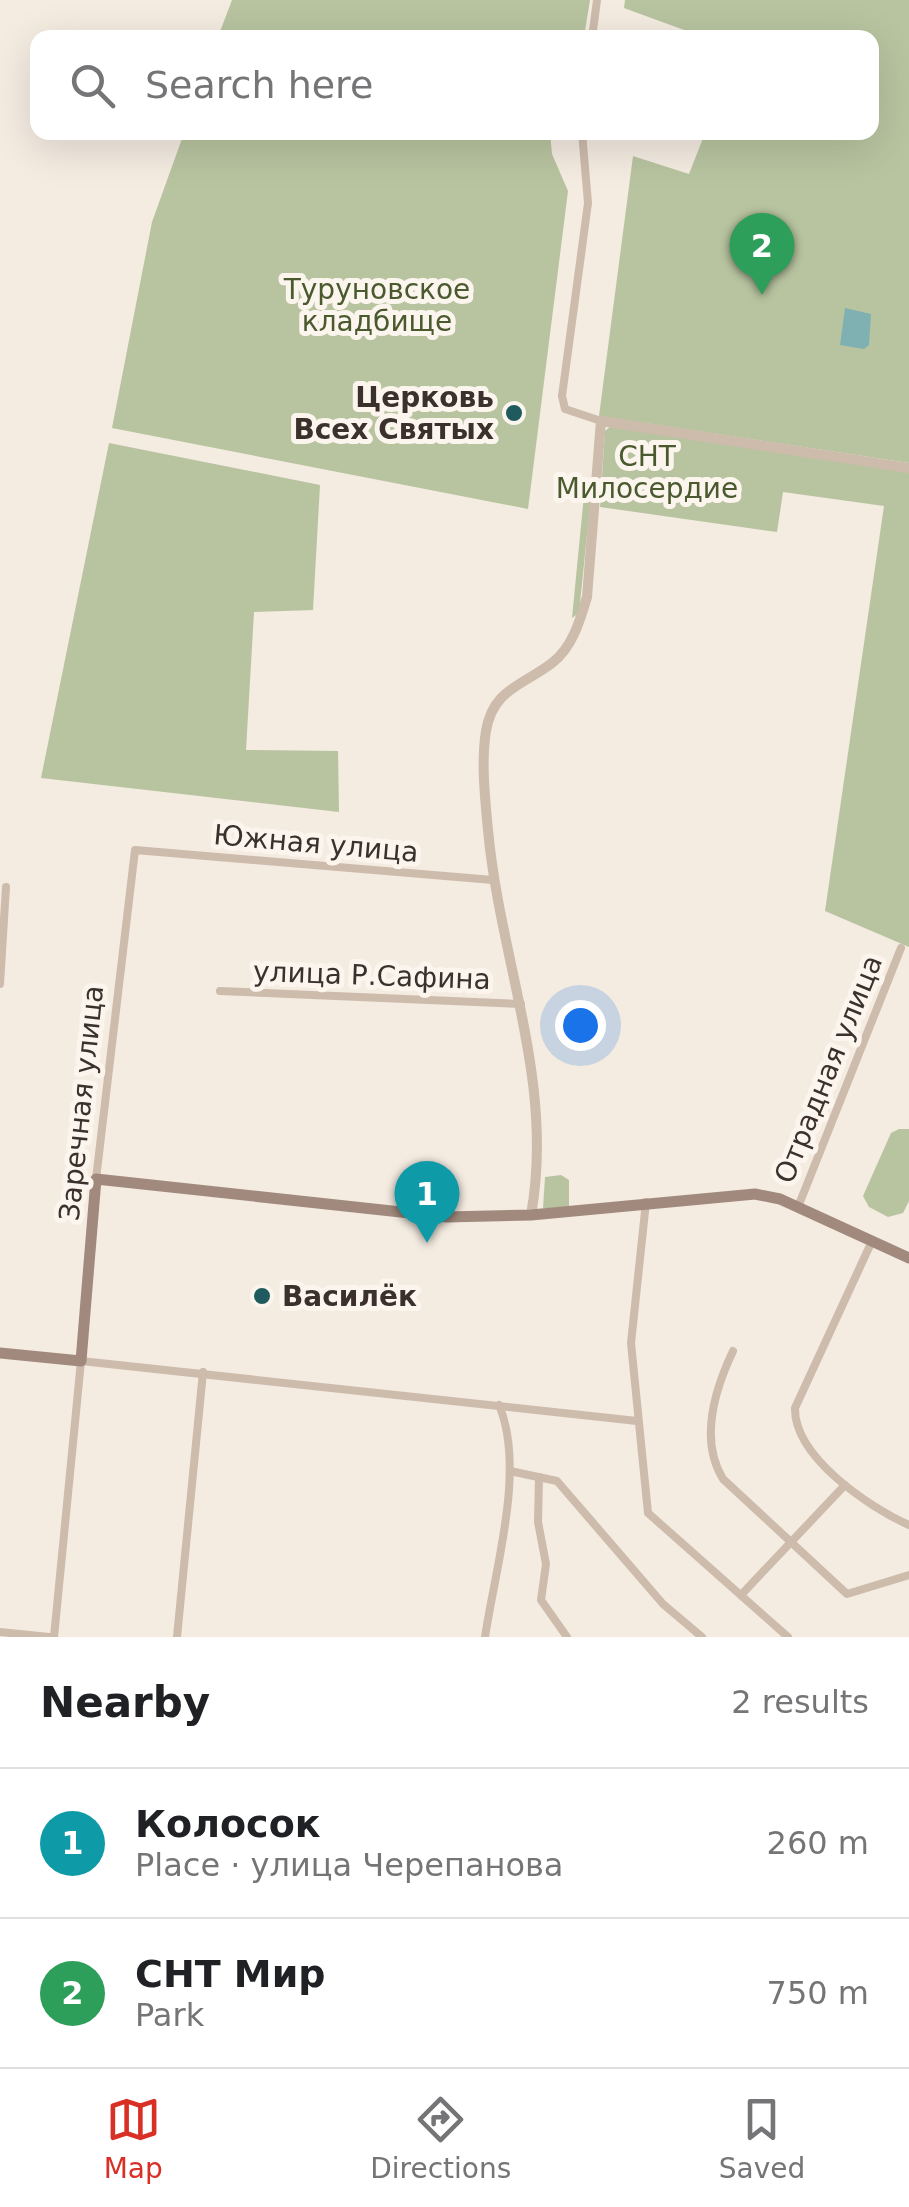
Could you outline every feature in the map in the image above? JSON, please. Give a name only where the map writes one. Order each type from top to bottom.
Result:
[{"type":"main road","points":[[96,1179],[447,1217],[531,1215],[646,1201],[756,1194],[798,1207],[909,1258]]},
{"type":"main road","name":"Заречная улица","points":[[80,1361],[96,1179]]},
{"type":"main road","points":[[0,1353],[80,1361]]},
{"type":"street","points":[[593,30],[597,0]]},
{"type":"street","points":[[583,140],[588,203],[564,365],[566,409],[601,421],[909,468]]},
{"type":"street","points":[[531,1215],[539,1120],[521,1004],[492,880],[485,802],[489,717],[499,696],[563,652],[581,619],[587,597],[601,421]]},
{"type":"street","name":"Южная улица","points":[[135,850],[492,880]]},
{"type":"street","name":"Заречная улица","points":[[96,1179],[135,850]]},
{"type":"street","points":[[0,984],[6,887]]},
{"type":"street","name":"Отрадная улица","points":[[798,1207],[901,948]]},
{"type":"street","name":"улица Р.Сафина","points":[[220,992],[521,1004]]},
{"type":"street","points":[[646,1201],[631,1343],[648,1514],[788,1637]]},
{"type":"street","points":[[872,1241],[795,1408],[797,1429],[804,1442],[845,1485],[872,1508],[909,1526]]},
{"type":"street","points":[[733,1351],[715,1388],[713,1459],[723,1479],[847,1594],[909,1576]]},
{"type":"street","points":[[80,1361],[637,1421]]},
{"type":"street","name":"Заречная улица","points":[[51,1637],[80,1361]]},
{"type":"street","points":[[178,1637],[203,1372]]},
{"type":"street","points":[[485,1637],[510,1471],[511,1439],[498,1405]]},
{"type":"street","points":[[510,1471],[557,1481],[662,1604],[702,1637]]},
{"type":"street","points":[[539,1476],[538,1522],[546,1564],[541,1600],[568,1637]]},
{"type":"street","points":[[741,1595],[845,1485]]},
{"type":"street","points":[[0,1632],[51,1637]]},
{"type":"green space","points":[[232,0],[590,0],[585,30],[221,30]]},
{"type":"green space","points":[[625,0],[909,0],[909,463],[599,416],[633,156],[689,174],[702,140],[879,140],[879,30],[684,30],[624,8]]},
{"type":"green space","name":"Туруновское кладбище","points":[[181,140],[551,140],[552,154],[568,191],[528,509],[112,428],[152,222]]},
{"type":"green space","name":"СНТ Милосердие","points":[[612,425],[909,471],[909,947],[825,911],[884,506],[783,492],[777,532],[600,507],[605,431]]},
{"type":"green space","points":[[109,443],[320,485],[313,610],[254,612],[246,750],[338,751],[339,812],[41,778]]},
{"type":"green space","points":[[584,495],[591,496],[579,613],[572,618]]},
{"type":"green space","points":[[909,1129],[909,1201],[903,1213],[888,1217],[869,1207],[863,1196],[891,1133]]},
{"type":"green space","points":[[561,1175],[569,1180],[569,1208],[543,1208],[545,1177]]},
{"type":"water","points":[[845,308],[871,314],[869,345],[864,349],[840,345]]},
{"type":"place","name":"СНТ Мир","points":[[762,295]]},
{"type":"place","name":"Церковь Всех Святых","points":[[514,413]]},
{"type":"place","name":"Колосок","points":[[427,1243]]},
{"type":"place","name":"Василёк","points":[[262,1296]]}]
